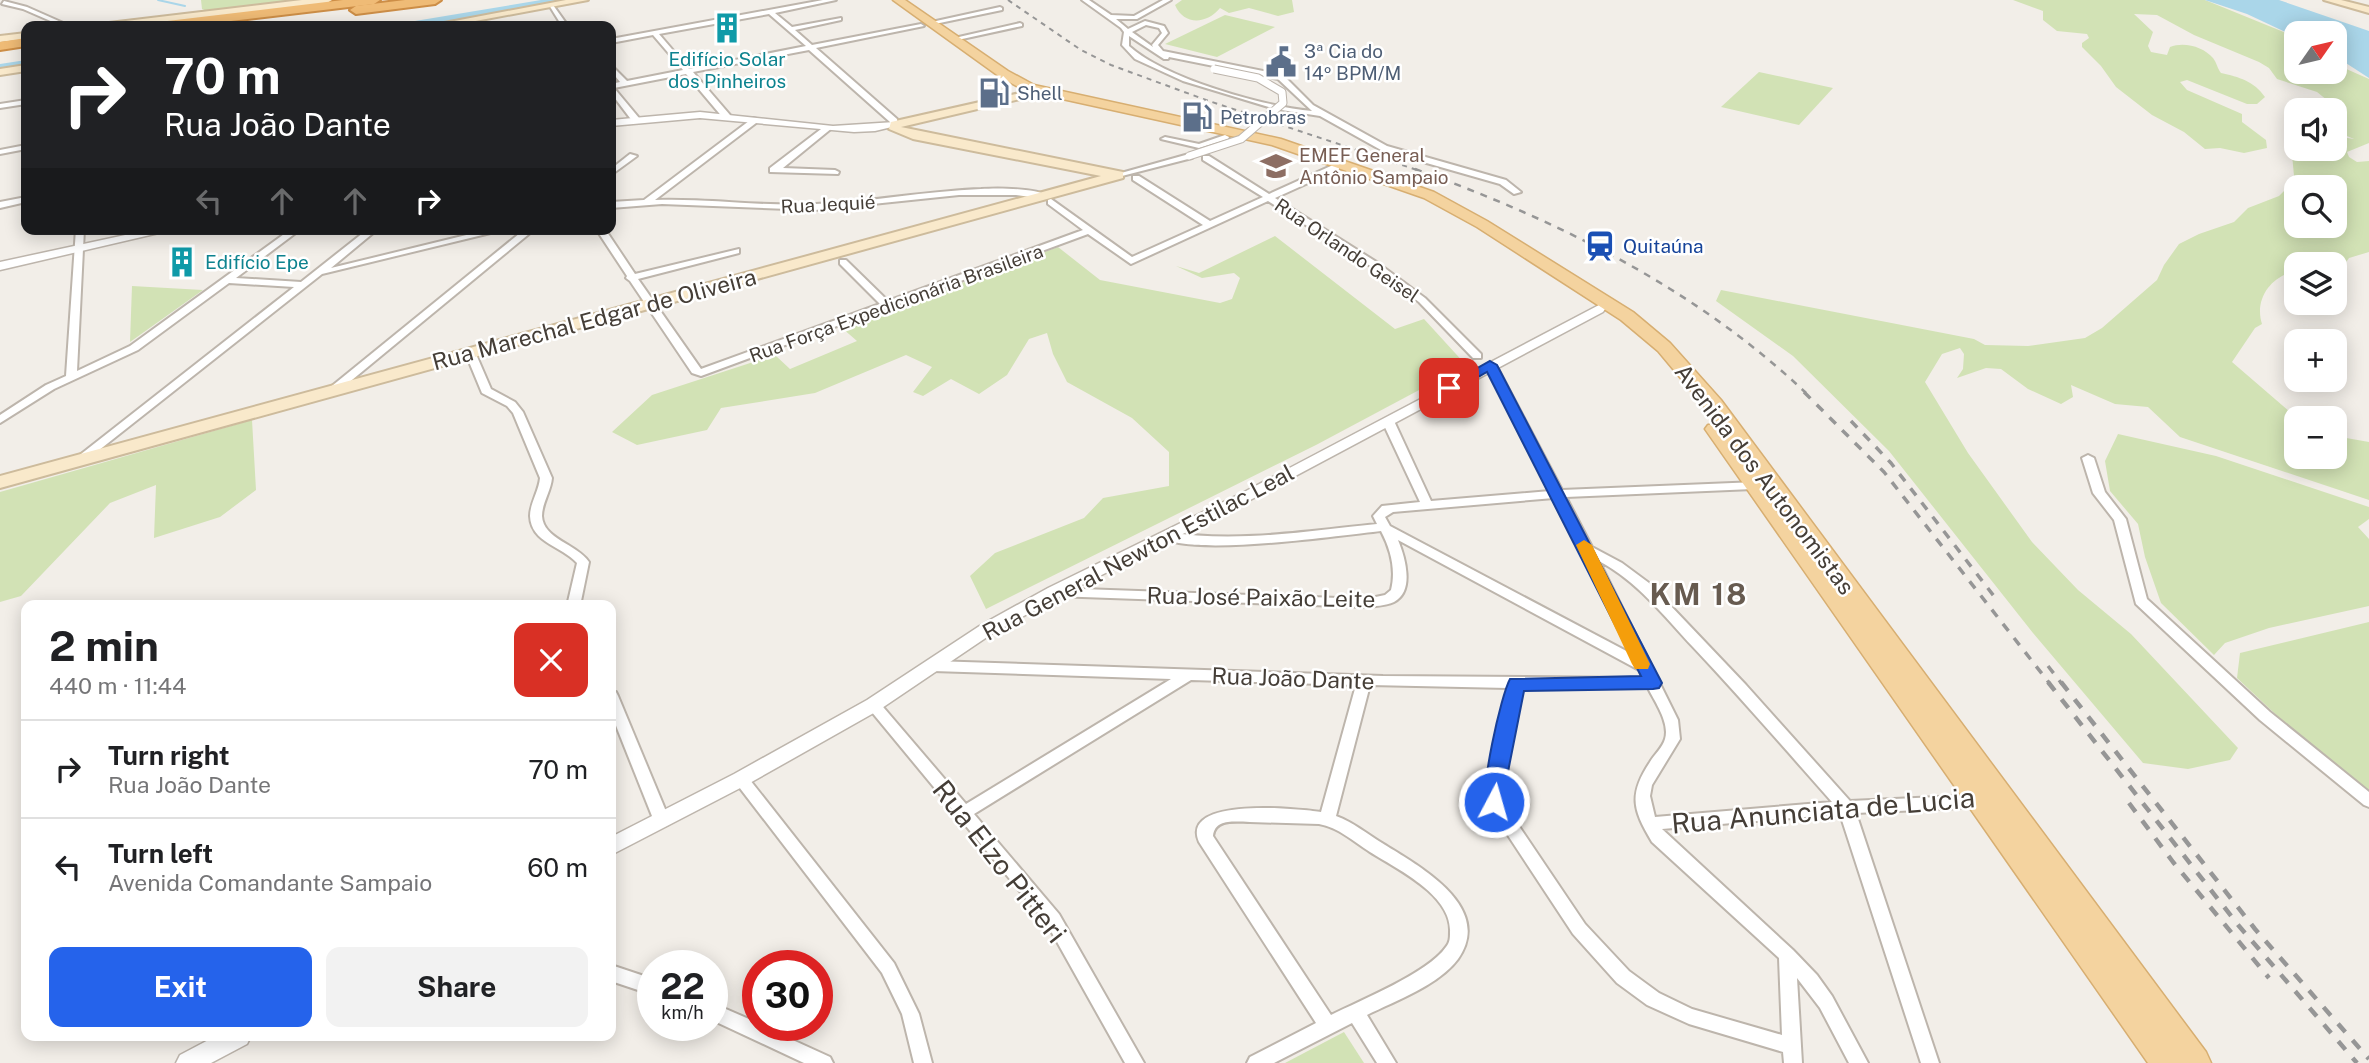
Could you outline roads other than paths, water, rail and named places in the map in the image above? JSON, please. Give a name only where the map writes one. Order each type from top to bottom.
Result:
[{"type":"highway","points":[[200,21],[374,0]]},
{"type":"highway","points":[[265,21],[436,0]]},
{"type":"highway","points":[[0,46],[21,43]]},
{"type":"highway","points":[[0,54],[21,52]]},
{"type":"main road","points":[[151,21],[327,0]]},
{"type":"main road","points":[[462,21],[583,0]]},
{"type":"main road","name":"Avenida dos Autonomistas","points":[[884,0],[953,39],[1034,93],[1284,144],[1409,186],[1469,216],[1597,295],[1664,347],[1714,404],[1782,498],[2166,1063]]},
{"type":"main road","name":"Avenida dos Autonomistas","points":[[900,0],[925,24],[1003,84],[1273,148],[1336,167],[1415,197],[1445,212],[1624,327],[1663,363],[1713,426],[1753,485],[1987,797],[2195,1063]]},
{"type":"main road","points":[[2329,0],[2369,10]]},
{"type":"main road","points":[[0,39],[21,37]]},
{"type":"main road","points":[[0,72],[21,69]]},
{"type":"main road","points":[[1034,93],[895,125],[895,129],[913,135],[1118,175]]},
{"type":"main road","name":"Rua Marechal Edgar de Oliveira","points":[[0,482],[79,461],[101,450],[331,392],[470,352],[1048,199],[1118,175]]},
{"type":"main road","points":[[1753,485],[1782,498]]},
{"type":"street","points":[[616,40],[832,0]]},
{"type":"street","points":[[1085,0],[1161,55],[1185,64],[1254,76],[1271,83],[1282,93],[1283,103],[1244,138],[1189,156]]},
{"type":"street","points":[[1108,16],[1129,19],[1168,0]]},
{"type":"street","points":[[4,2],[15,1],[25,6],[48,9]]},
{"type":"street","points":[[4,2],[57,21]]},
{"type":"street","points":[[551,6],[562,21]]},
{"type":"street","points":[[616,86],[1000,9]]},
{"type":"street","points":[[57,11],[63,21]]},
{"type":"street","points":[[616,122],[727,117],[867,130],[895,125],[894,121],[812,46],[771,12]]},
{"type":"street","points":[[1127,48],[1156,40],[1165,32],[1148,19],[1146,13]]},
{"type":"street","points":[[792,29],[838,19]]},
{"type":"street","points":[[1156,24],[1143,23],[1131,32],[1125,42],[1127,48],[1148,65],[1171,75],[1287,110],[1323,114]]},
{"type":"street","points":[[953,39],[1020,25]]},
{"type":"street","points":[[1131,32],[1156,40]]},
{"type":"street","points":[[655,33],[727,117]]},
{"type":"street","points":[[1156,40],[1155,45],[1161,55],[1280,76],[1307,104],[1384,148],[1503,182],[1517,192]]},
{"type":"street","points":[[616,73],[625,83]]},
{"type":"street","points":[[616,94],[636,120]]},
{"type":"street","points":[[0,106],[21,103]]},
{"type":"street","points":[[645,203],[756,120]]},
{"type":"street","points":[[828,128],[771,170],[835,172]]},
{"type":"street","points":[[1165,139],[1201,146],[1224,137]]},
{"type":"street","points":[[0,152],[21,148]]},
{"type":"street","points":[[616,169],[633,156]]},
{"type":"street","name":"Rua Marechal Edgar de Oliveira","points":[[1118,175],[1189,156]]},
{"type":"street","name":"Rua Orlando Geisel","points":[[1206,158],[1338,239],[1422,300],[1484,360]]},
{"type":"street","points":[[1048,199],[1131,261],[1336,167]]},
{"type":"street","points":[[1136,178],[1210,225]]},
{"type":"street","name":"Rua Jequié","points":[[616,205],[814,207],[975,190],[1013,190],[1048,199]]},
{"type":"street","points":[[0,205],[21,201]]},
{"type":"street","name":"Rua Força Expedicionária Brasileira","points":[[649,304],[696,371],[701,373],[1090,230]]},
{"type":"street","points":[[71,377],[79,235]]},
{"type":"street","points":[[0,266],[143,235]]},
{"type":"street","points":[[0,420],[34,396],[134,348],[289,235]]},
{"type":"street","points":[[101,450],[366,235]]},
{"type":"street","points":[[320,272],[470,235]]},
{"type":"street","points":[[331,392],[524,235]]},
{"type":"street","points":[[604,235],[649,304]]},
{"type":"street","points":[[631,278],[736,251]]},
{"type":"street","points":[[843,262],[888,306]]},
{"type":"street","points":[[229,280],[305,285]]},
{"type":"street","name":"Rua General Newton Estilac Leal","points":[[616,844],[873,705],[987,629],[1054,592],[1388,421],[1484,360],[1599,309]]},
{"type":"street","points":[[470,352],[488,394],[511,404],[518,412],[546,478],[547,485],[537,510],[538,526],[547,537],[577,554],[583,562],[574,600]]},
{"type":"street","points":[[1484,360],[1587,550],[1642,666],[1653,683],[1674,732],[1673,739],[1647,777],[1640,793],[1650,824],[1677,855],[1787,955],[1820,992],[1859,1063]]},
{"type":"street","points":[[1388,421],[1427,505]]},
{"type":"street","points":[[2088,458],[2099,493],[2120,519],[2141,601],[2265,716],[2369,801]]},
{"type":"street","points":[[1642,666],[1385,527],[1378,516],[1386,509],[1557,494],[1753,485]]},
{"type":"street","points":[[1167,536],[1187,540],[1225,541],[1385,527]]},
{"type":"street","name":"Rua José Paixão Leite","points":[[1054,592],[1366,603],[1381,601],[1397,592],[1400,583],[1394,544],[1385,527]]},
{"type":"street","points":[[1587,550],[1618,566],[1644,586],[1741,689],[1846,807],[1930,1063]]},
{"type":"street","name":"Rua João Dante","points":[[933,666],[1364,681],[1653,683]]},
{"type":"street","points":[[964,813],[1189,675]]},
{"type":"street","points":[[1327,819],[1364,681]]},
{"type":"street","points":[[1516,684],[1496,773],[1494,802],[1579,929],[1623,977],[1653,999],[1689,1016],[1793,1055],[1787,955]]},
{"type":"street","name":"Rua Elzo Pitteri","points":[[873,705],[1052,919],[1135,1063]]},
{"type":"street","points":[[616,708],[662,821]]},
{"type":"street","points":[[741,779],[888,968],[905,996],[919,1040],[923,1063]]},
{"type":"street","name":"Rua Anunciata de Lucia","points":[[1650,824],[1987,797]]},
{"type":"street","points":[[1256,1063],[1430,974],[1451,956],[1458,941],[1457,925],[1452,908],[1425,879],[1327,819],[1222,816],[1212,820],[1205,827],[1205,837],[1328,1026]]},
{"type":"street","points":[[616,974],[637,981]]},
{"type":"street","points":[[1355,1013],[1387,1063]]},
{"type":"street","points":[[728,1018],[824,1063]]},
{"type":"street","points":[[188,1063],[230,1041]]},
{"type":"water","points":[[2205,0],[2279,0],[2340,21],[2284,21],[2284,31],[2247,14]]},
{"type":"water","points":[[2347,23],[2369,31],[2369,78],[2347,64]]},
{"type":"waterway","points":[[158,0],[185,6]]},
{"type":"waterway","points":[[438,21],[562,0]]},
{"type":"waterway","points":[[0,68],[21,65]]},
{"type":"railway","points":[[1008,0],[1081,50],[1111,65],[1206,100],[1420,171]]},
{"type":"railway","points":[[1415,169],[1468,189],[1572,235],[1671,289],[1763,355],[1806,393]]},
{"type":"railway","points":[[1804,392],[1884,472],[2050,684]]},
{"type":"railway","points":[[1851,421],[1891,463],[1997,600]]},
{"type":"railway","points":[[2048,666],[2062,684]]},
{"type":"railway","points":[[2048,682],[2239,926],[2357,1063]]},
{"type":"railway","points":[[2061,682],[2255,929],[2369,1059]]},
{"type":"railway","points":[[2129,803],[2173,862],[2269,978]]},
{"type":"place","name":"Edifício Solar dos Pinheiros","points":[[727,28]]},
{"type":"place","name":"3ª Cia do 14º BPM/M","points":[[1281,62]]},
{"type":"place","name":"Shell","points":[[994,93]]},
{"type":"place","name":"Petrobras","points":[[1197,117]]},
{"type":"place","name":"EMEF General Antônio Sampaio","points":[[1276,166]]},
{"type":"place","name":"Quitaúna","points":[[1600,246]]},
{"type":"place","name":"Edifício Epe","points":[[182,262]]},
{"type":"district","name":"KM 18","points":[[1699,594]]}]
